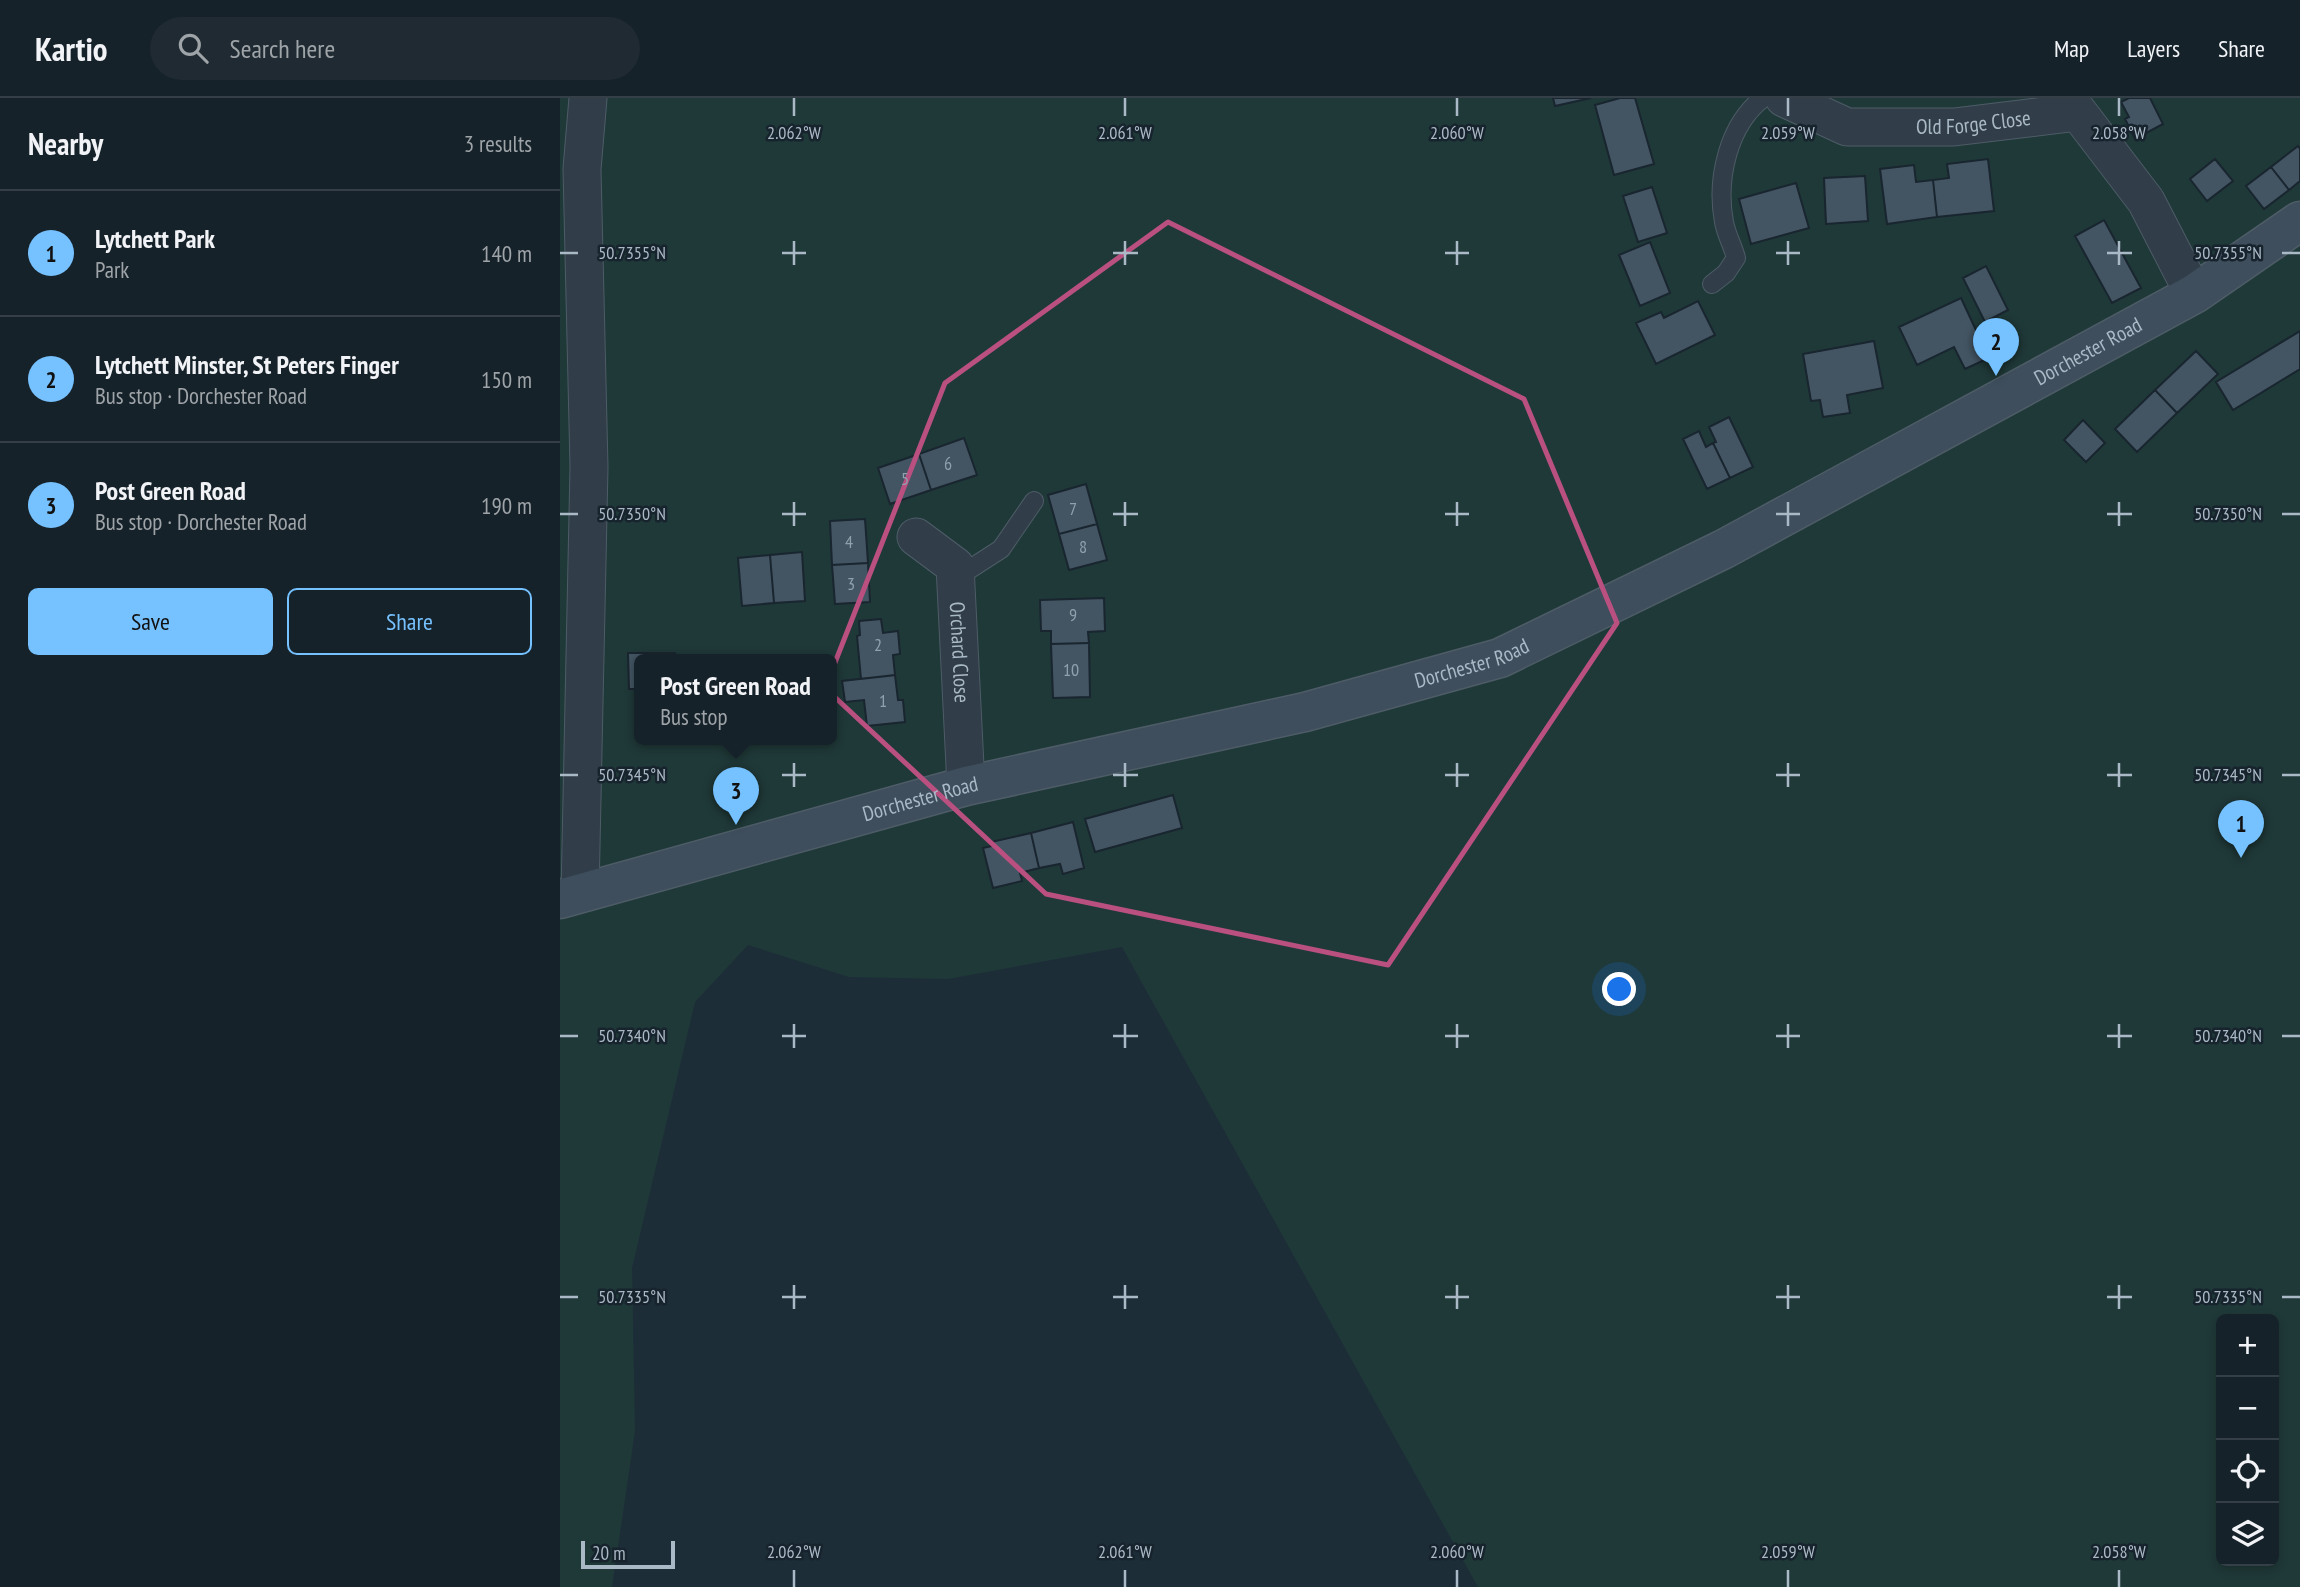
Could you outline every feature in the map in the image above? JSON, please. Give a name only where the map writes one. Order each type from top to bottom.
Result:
[{"type":"main road","name":"Dorchester Road","points":[[570,896],[967,786],[1305,712],[1500,659],[1724,549],[2194,294],[2300,221]]},
{"type":"street","points":[[570,896],[589,467],[582,169],[589,98]]},
{"type":"street","name":"Old Forge Close","points":[[1784,98],[1847,127],[1954,127],[2078,112],[2146,201],[2194,294]]},
{"type":"street","name":"Orchard Close","points":[[916,537],[955,566],[967,786]]},
{"type":"lane","points":[[1712,284],[1726,273],[1736,258],[1724,224],[1723,174],[1728,149],[1752,107],[1763,98]]},
{"type":"lane","points":[[956,578],[1001,549],[1034,501]]},
{"type":"highlighted area","points":[[1168,222],[1524,399],[1617,623],[1388,965],[1046,894],[825,688],[945,383]]},
{"type":"green space","points":[[560,98],[2300,98],[2300,1587],[1478,1587],[1122,947],[948,979],[849,977],[748,945],[695,1002],[632,1268],[635,1431],[612,1587],[560,1587]]},
{"type":"building","points":[[1553,98],[1591,98],[1555,106]]},
{"type":"building","points":[[1620,98],[1635,98],[1654,164],[1614,175],[1595,105]]},
{"type":"building","points":[[2129,98],[2150,98],[2163,124],[2135,139],[2125,119],[2129,117],[2121,102]]},
{"type":"building","points":[[2298,146],[2300,181],[2289,190],[2271,167]]},
{"type":"building","points":[[1988,159],[1994,211],[1937,217],[1933,180],[1949,178],[1947,164]]},
{"type":"building","points":[[2215,159],[2233,181],[2207,201],[2190,179]]},
{"type":"building","points":[[1914,165],[1916,182],[1933,180],[1937,217],[1887,224],[1880,169]]},
{"type":"building","points":[[2271,167],[2289,190],[2264,209],[2246,186]]},
{"type":"building","points":[[1865,176],[1868,221],[1826,224],[1824,178]]},
{"type":"building","points":[[1796,183],[1809,228],[1751,244],[1739,199]]},
{"type":"building","points":[[1652,187],[1667,233],[1638,242],[1623,196]]},
{"type":"building","points":[[2104,220],[2141,288],[2112,303],[2075,236]]},
{"type":"building","points":[[1650,242],[1670,293],[1640,306],[1619,255]]},
{"type":"building","points":[[1986,266],[2008,310],[1985,322],[1963,278]]},
{"type":"building","points":[[1961,298],[1989,358],[1965,369],[1954,347],[1917,365],[1899,327]]},
{"type":"building","points":[[1698,301],[1715,335],[1656,364],[1636,323],[1661,312],[1664,318]]},
{"type":"building","points":[[2300,331],[2300,369],[2233,410],[2216,382]]},
{"type":"building","points":[[1874,341],[1883,388],[1847,395],[1850,413],[1823,417],[1820,400],[1811,401],[1803,354]]},
{"type":"building","points":[[2196,351],[2218,374],[2177,413],[2155,390]]},
{"type":"building","points":[[2155,390],[2177,413],[2137,452],[2115,429]]},
{"type":"building","points":[[1729,417],[1753,467],[1730,478],[1713,443],[1716,442],[1709,427]]},
{"type":"building","points":[[2083,420],[2105,443],[2086,462],[2064,440]]},
{"type":"building","points":[[1699,431],[1706,447],[1713,443],[1730,478],[1707,489],[1683,439]]},
{"type":"building","points":[[964,438],[977,475],[931,490],[919,454]]},
{"type":"building","points":[[919,454],[931,490],[890,504],[878,468]]},
{"type":"building","points":[[1086,484],[1097,524],[1059,534],[1048,495]]},
{"type":"building","points":[[865,519],[868,563],[832,565],[830,521]]},
{"type":"building","points":[[1097,524],[1107,560],[1069,570],[1059,534]]},
{"type":"building","points":[[802,552],[805,601],[774,603],[770,555]]},
{"type":"building","points":[[770,555],[774,603],[742,606],[738,558]]},
{"type":"building","points":[[868,563],[870,602],[835,604],[832,565]]},
{"type":"building","points":[[1104,598],[1105,631],[1088,632],[1089,643],[1051,644],[1051,631],[1041,631],[1040,600]]},
{"type":"building","points":[[881,619],[883,633],[898,631],[900,654],[893,655],[895,675],[861,679],[857,636],[860,635],[859,621]]},
{"type":"building","points":[[1089,643],[1090,697],[1053,698],[1051,644]]},
{"type":"building","points":[[628,653],[675,653],[634,654],[634,689],[629,689]]},
{"type":"building","points":[[895,675],[898,700],[903,700],[905,722],[867,726],[864,700],[845,702],[842,681]]},
{"type":"building","points":[[1173,795],[1182,828],[1095,852],[1085,819]]},
{"type":"building","points":[[1073,822],[1084,868],[1063,874],[1060,864],[1039,868],[1031,833]]},
{"type":"building","points":[[1031,833],[1039,868],[1020,873],[1022,881],[993,888],[983,848],[992,846],[991,842]]},
{"type":"place","name":"Lytchett Minster, St Peters Finger","points":[[1996,376]]},
{"type":"place","name":"Post Green Road","points":[[736,825]]},
{"type":"place","name":"Lytchett Park","points":[[2241,858]]}]
